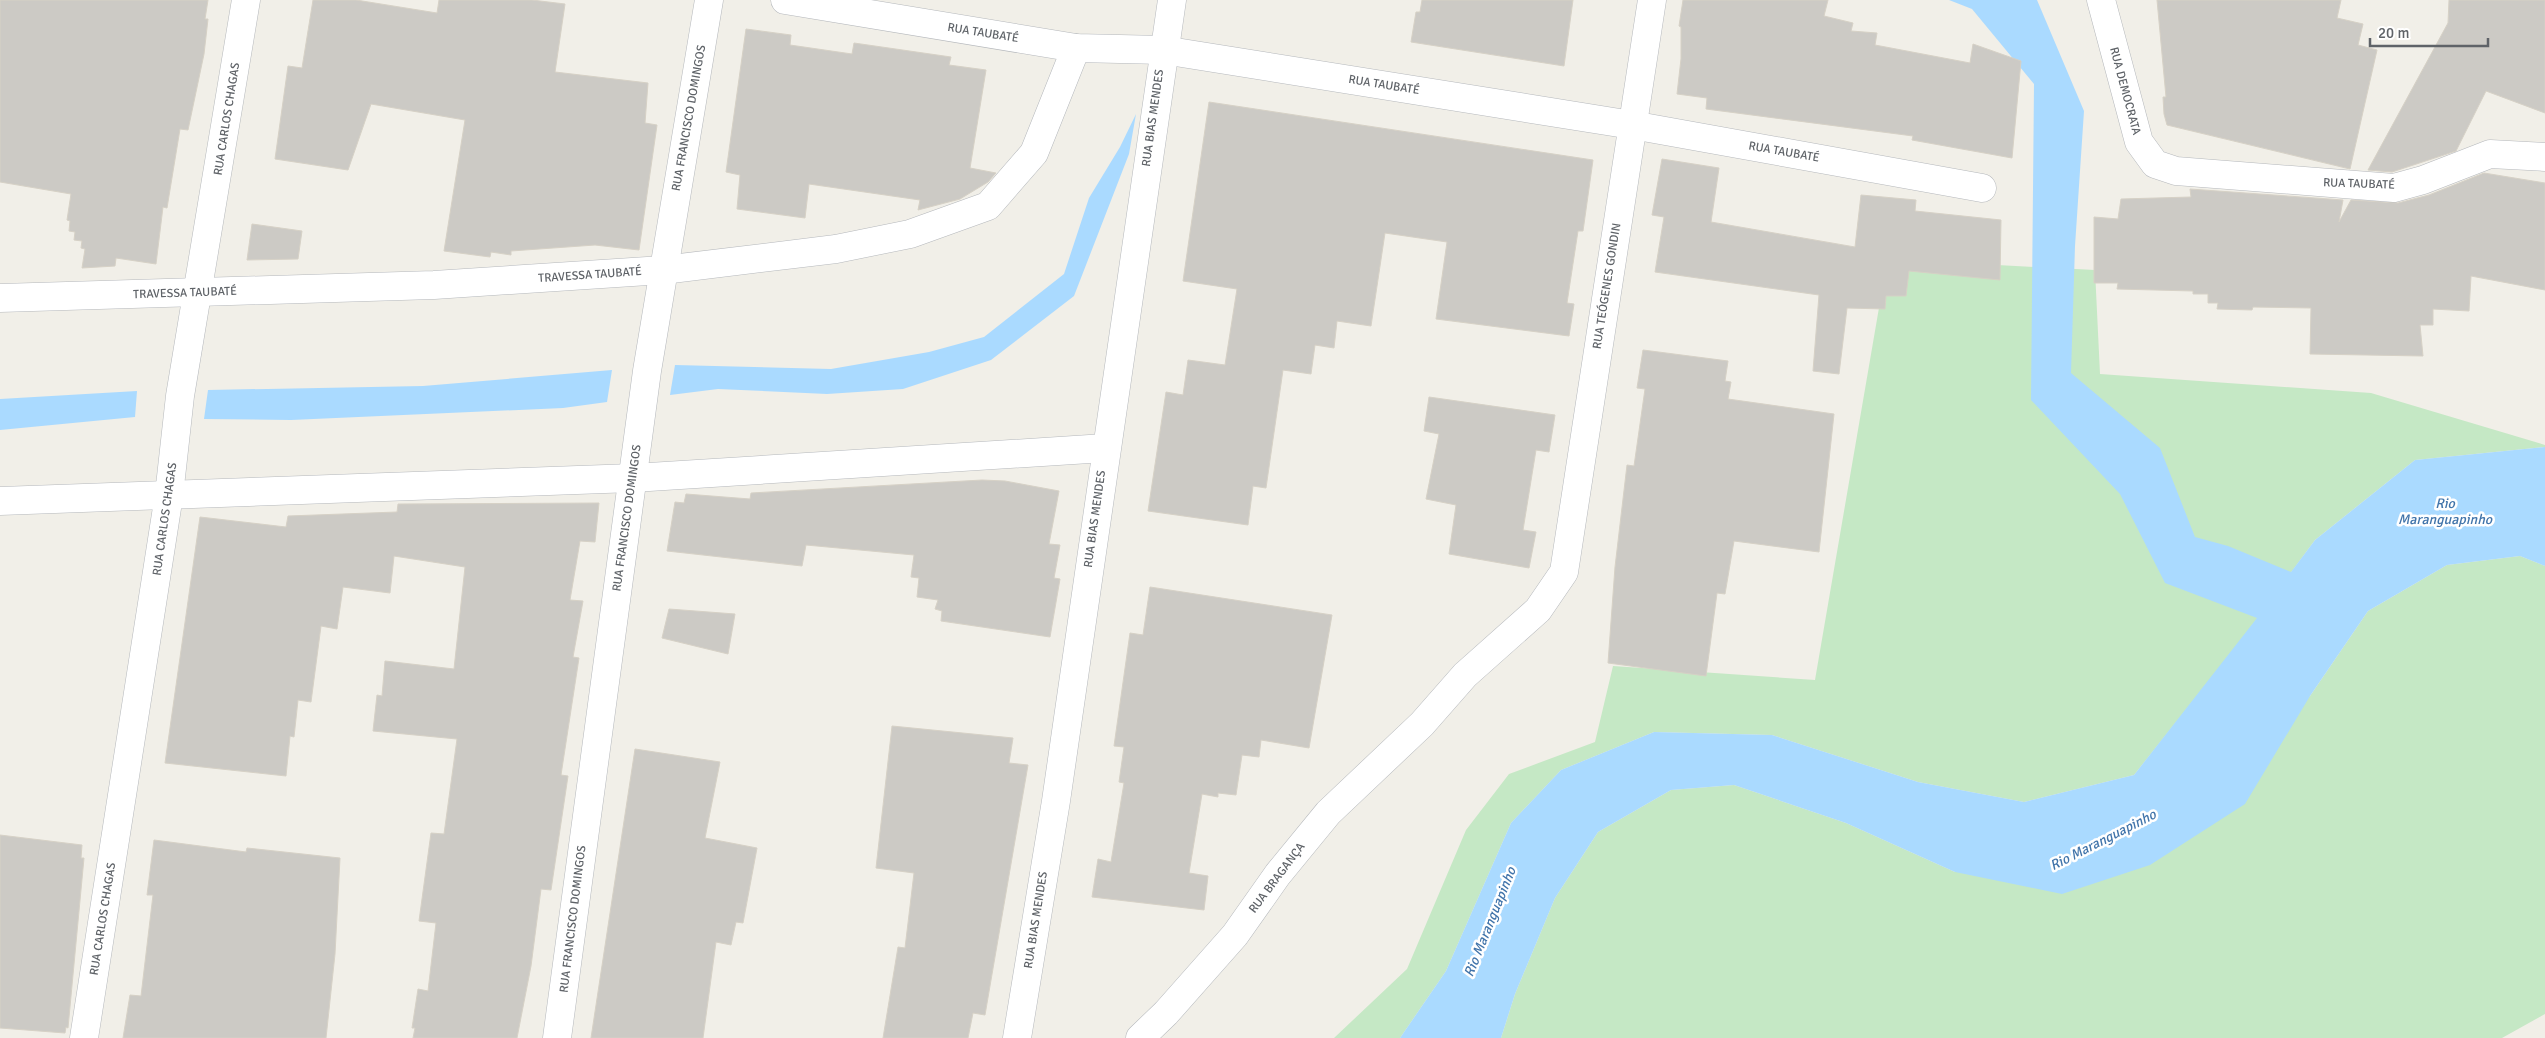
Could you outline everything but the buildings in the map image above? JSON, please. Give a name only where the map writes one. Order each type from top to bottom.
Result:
[{"type":"street","name":"RUA CARLOS CHAGAS","points":[[84,1038],[169,495],[180,396],[199,293],[246,0]]},
{"type":"street","name":"RUA FRANCISCO DOMINGOS","points":[[558,1038],[633,478],[663,270],[709,0]]},
{"type":"street","name":"RUA TAUBATÉ","points":[[785,0],[1076,48],[1163,50],[1632,125],[1982,188]]},
{"type":"street","name":"RUA BIAS MENDES","points":[[1017,1038],[1056,801],[1105,448],[1163,50],[1172,0]]},
{"type":"street","name":"RUA TEÓGENES GONDIN","points":[[1564,572],[1652,0]]},
{"type":"street","name":"RUA DEMOCRATA","points":[[2101,0],[2139,142],[2155,164],[2176,171],[2198,172]]},
{"type":"street","name":"TRAVESSA TAUBATÉ","points":[[0,298],[434,285],[663,270],[836,249],[910,234],[988,206],[1034,153],[1076,48]]},
{"type":"street","name":"RUA TAUBATÉ","points":[[2198,172],[2394,188],[2423,180],[2490,154],[2545,157]]},
{"type":"street","points":[[0,501],[633,478],[1105,448]]},
{"type":"street","name":"RUA BRAGANÇA","points":[[1140,1038],[1166,1012],[1234,935],[1278,874],[1328,813],[1422,724],[1465,675],[1538,610],[1564,572]]},
{"type":"green space","points":[[1997,265],[2095,270],[2100,374],[2371,393],[2545,445],[2545,447],[2415,460],[2315,540],[2242,639],[2134,775],[2024,802],[1918,782],[1772,735],[1654,732],[1561,770],[1511,823],[1446,971],[1400,1038],[1334,1038],[1407,969],[1466,830],[1509,774],[1595,742],[1613,666],[1815,680],[1886,267]]},
{"type":"green space","points":[[2520,556],[2545,566],[2545,1014],[2502,1038],[1501,1038],[1515,994],[1555,898],[1598,832],[1671,790],[1734,785],[1846,823],[1955,872],[2310,696],[2368,611],[2447,565]]},
{"type":"water","name":"Rio Maranguapinho","points":[[1949,0],[2037,0],[2084,111],[2075,246],[2071,373],[2160,448],[2195,537],[2228,546],[2291,572],[2315,540],[2415,460],[2545,447],[2545,566],[2520,556],[2447,565],[2368,611],[2310,696],[2245,804],[2150,865],[2062,894],[1955,872],[1846,823],[1734,785],[1671,790],[1598,832],[1555,898],[1515,994],[1501,1038],[1400,1038],[1446,971],[1511,823],[1561,770],[1654,732],[1772,735],[1918,782],[2024,802],[2134,775],[2257,618],[2165,583],[2120,494],[2031,400],[2034,84],[1972,9]]},
{"type":"water","points":[[1136,114],[1129,154],[1074,296],[991,360],[903,389],[827,394],[718,389],[670,395],[675,365],[831,369],[929,352],[984,337],[1064,274],[1089,198],[1120,147]]},
{"type":"water","points":[[612,370],[607,402],[563,408],[291,420],[204,419],[208,390],[423,386]]},
{"type":"water","points":[[137,391],[135,417],[0,430],[0,399]]}]
